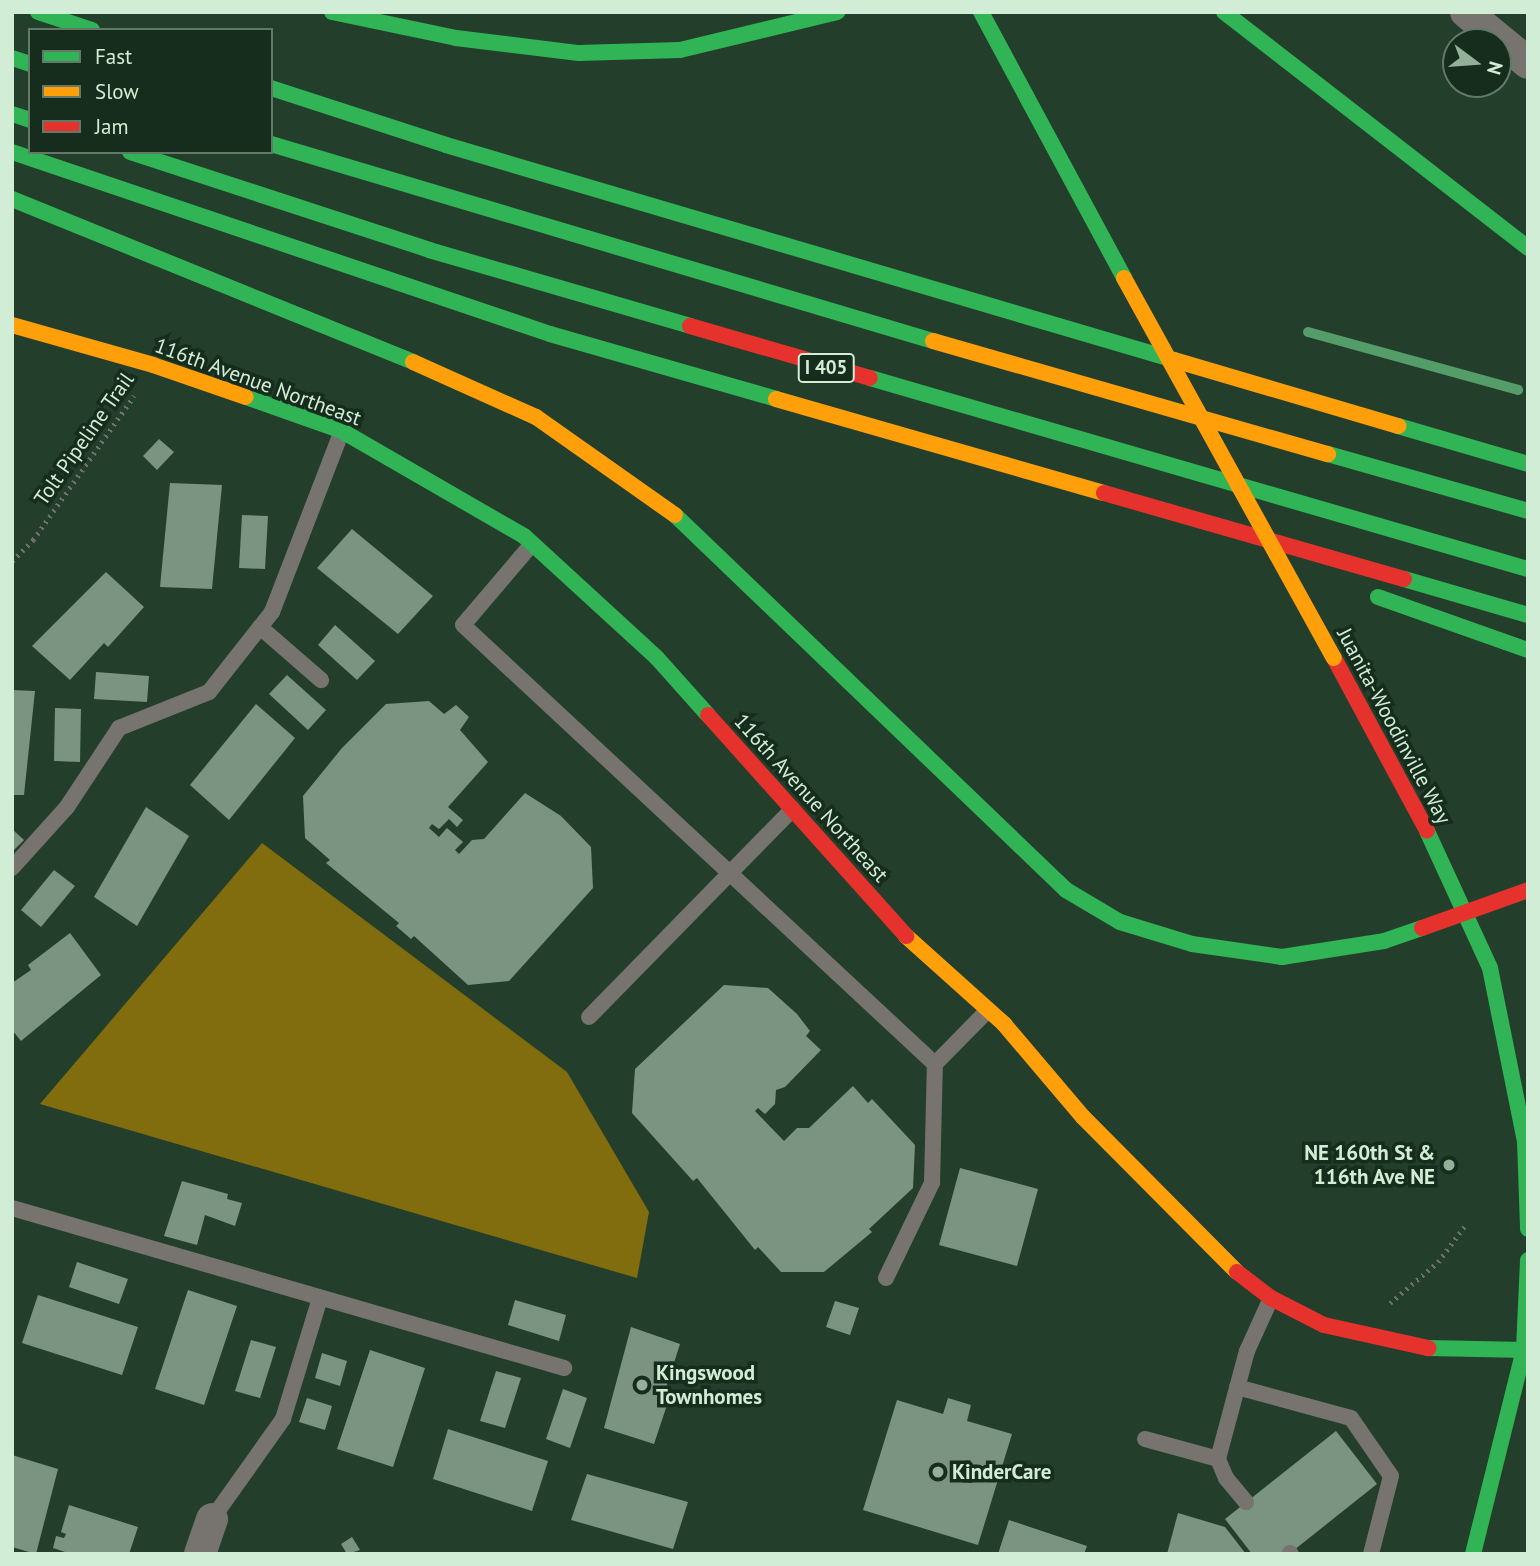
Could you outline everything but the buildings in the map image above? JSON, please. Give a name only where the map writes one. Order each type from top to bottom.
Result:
[{"type":"main road","points":[[38,12],[86,28]]},
{"type":"main road","points":[[332,12],[456,38],[579,53],[680,50],[837,12]]},
{"type":"main road","name":"Juanita-Woodinville Way","points":[[981,12],[1124,278],[1334,657],[1468,911],[1490,968],[1525,1141],[1528,1229]]},
{"type":"main road","points":[[1224,12],[1528,248]]},
{"type":"main road","points":[[273,89],[459,149],[1528,464]]},
{"type":"main road","name":"I 405","points":[[273,145],[656,262],[1528,511]]},
{"type":"main road","name":"I 405","points":[[12,152],[550,334],[1046,479],[1528,615]]},
{"type":"main road","name":"I 405","points":[[136,154],[429,250],[1528,569]]},
{"type":"main road","points":[[12,199],[436,371],[536,417],[662,503],[1066,890],[1120,922],[1192,944],[1282,957],[1384,941],[1528,890]]},
{"type":"main road","name":"116th Avenue Northeast","points":[[12,325],[153,365],[342,431],[474,505],[532,544],[657,658],[919,950],[988,1010],[1083,1117],[1221,1260],[1271,1298],[1337,1328],[1425,1349],[1526,1350]]},
{"type":"main road","points":[[1046,479],[1306,571]]},
{"type":"main road","points":[[1359,590],[1528,650]]},
{"type":"main road","points":[[1473,1554],[1526,1350],[1528,1260]]},
{"type":"street","points":[[1466,12],[1528,63]]},
{"type":"street","points":[[200,1554],[212,1519]]},
{"type":"lane","points":[[405,12],[456,38]]},
{"type":"lane","points":[[12,868],[67,807],[119,728],[209,692],[272,612],[342,431]]},
{"type":"lane","points":[[532,544],[463,625],[935,1064]]},
{"type":"lane","points":[[260,627],[321,680]]},
{"type":"lane","points":[[589,1017],[793,809]]},
{"type":"lane","points":[[886,1278],[932,1183],[935,1064],[988,1010]]},
{"type":"lane","points":[[12,1208],[564,1368]]},
{"type":"lane","points":[[212,1519],[283,1419],[320,1298]]},
{"type":"lane","points":[[1246,1502],[1226,1478],[1217,1459],[1247,1352],[1271,1298]]},
{"type":"lane","points":[[1237,1388],[1351,1418],[1391,1476],[1371,1554]]},
{"type":"lane","points":[[1145,1439],[1217,1459]]},
{"type":"path","name":"Tolt Pipeline Trail","points":[[12,561],[112,431],[153,365]]},
{"type":"path","points":[[1337,1328],[1380,1310],[1420,1280],[1464,1227]]},
{"type":"shaded area","points":[[262,843],[567,1072],[649,1212],[637,1278],[40,1104]]},
{"type":"waterway","points":[[1308,332],[1518,390]]},
{"type":"traffic: fast","points":[[38,12],[86,28]]},
{"type":"traffic: fast","points":[[332,12],[456,38],[579,53],[680,50],[837,12]]},
{"type":"traffic: fast","points":[[981,12],[1124,278]]},
{"type":"traffic: fast","points":[[1224,12],[1528,248]]},
{"type":"traffic: fast","points":[[12,58],[28,63]]},
{"type":"traffic: fast","points":[[273,89],[446,145],[1174,360]]},
{"type":"traffic: fast","points":[[12,114],[28,119]]},
{"type":"traffic: fast","points":[[273,145],[933,341]]},
{"type":"traffic: fast","points":[[12,152],[550,334],[776,399]]},
{"type":"traffic: fast","points":[[136,154],[429,250],[690,326]]},
{"type":"traffic: fast","points":[[12,199],[413,362]]},
{"type":"traffic: fast","points":[[870,378],[1528,569]]},
{"type":"traffic: fast","points":[[246,397],[342,431],[524,536],[657,658],[708,715]]},
{"type":"traffic: fast","points":[[1398,426],[1528,464]]},
{"type":"traffic: fast","points":[[1328,454],[1528,511]]},
{"type":"traffic: fast","points":[[675,515],[1066,890],[1120,922],[1192,944],[1282,957],[1384,941],[1422,928]]},
{"type":"traffic: fast","points":[[1404,579],[1528,615]]},
{"type":"traffic: fast","points":[[1378,597],[1528,650]]},
{"type":"traffic: fast","points":[[1427,831],[1490,968],[1525,1141],[1528,1229]]},
{"type":"traffic: fast","points":[[1473,1554],[1524,1349],[1528,1260]]},
{"type":"traffic: fast","points":[[1428,1348],[1528,1350]]},
{"type":"traffic: slow","points":[[1124,278],[1334,658]]},
{"type":"traffic: slow","points":[[12,325],[153,365],[246,397]]},
{"type":"traffic: slow","points":[[933,341],[1328,454]]},
{"type":"traffic: slow","points":[[1174,360],[1398,426]]},
{"type":"traffic: slow","points":[[413,362],[536,417],[675,515]]},
{"type":"traffic: slow","points":[[776,399],[1104,493]]},
{"type":"traffic: slow","points":[[906,936],[1004,1024],[1083,1117],[1237,1272]]},
{"type":"traffic: jam","points":[[690,326],[870,378]]},
{"type":"traffic: jam","points":[[1104,493],[1404,579]]},
{"type":"traffic: jam","points":[[1334,658],[1427,831]]},
{"type":"traffic: jam","points":[[708,715],[906,936]]},
{"type":"traffic: jam","points":[[1422,928],[1528,890]]},
{"type":"traffic: jam","points":[[1237,1272],[1271,1298],[1324,1325],[1428,1348]]},
{"type":"place","name":"NE 160th St & 116th Ave NE","points":[[1449,1165]]},
{"type":"place","name":"Kingswood Townhomes","points":[[642,1385]]},
{"type":"place","name":"KinderCare","points":[[938,1472]]}]
